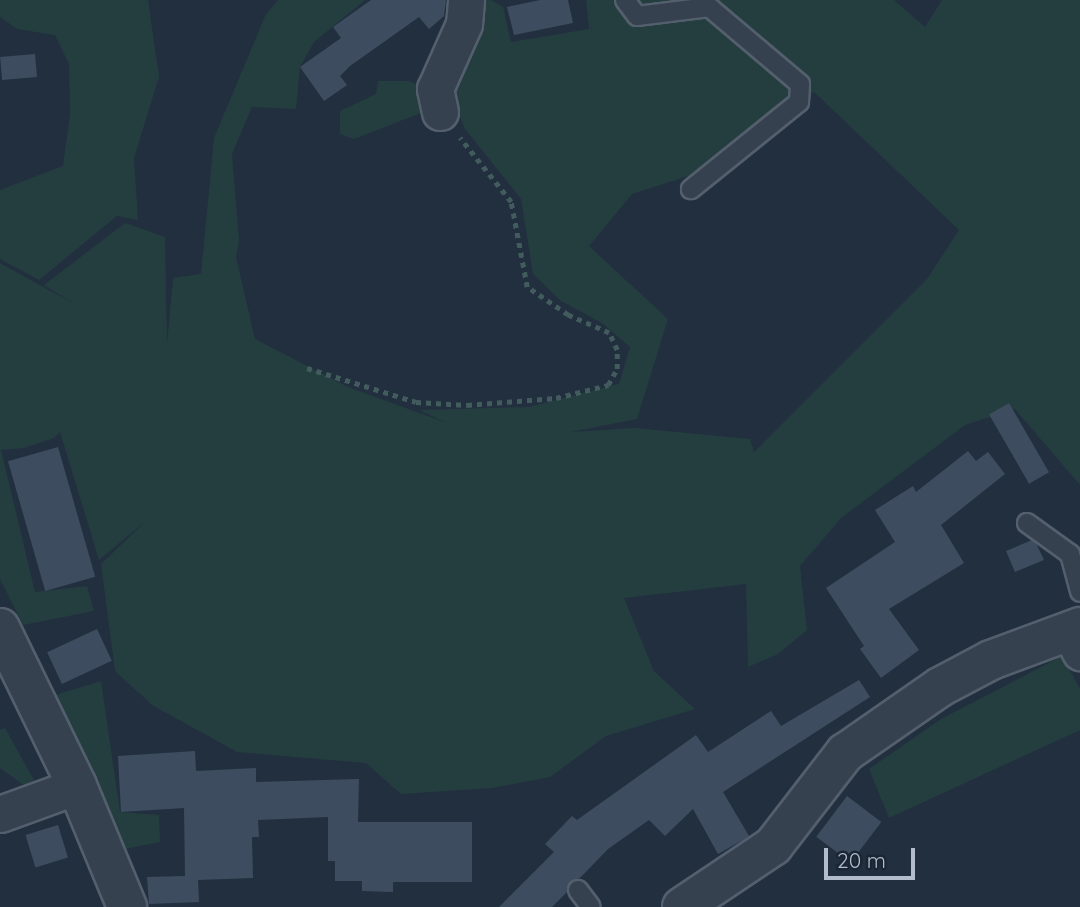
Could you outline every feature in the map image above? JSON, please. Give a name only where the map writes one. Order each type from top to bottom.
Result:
[{"type":"street","points":[[440,112],[435,89],[464,24],[466,0]]},
{"type":"street","points":[[0,628],[77,786],[127,907]]},
{"type":"street","points":[[682,907],[773,846],[845,753],[940,687],[991,660],[1076,636]]},
{"type":"street","points":[[0,814],[77,786]]},
{"type":"lane","points":[[625,0],[637,16],[709,8],[800,84],[799,102],[691,189]]},
{"type":"lane","points":[[1027,523],[1069,554],[1080,592]]},
{"type":"lane","points":[[578,890],[591,907]]},
{"type":"path","points":[[307,368],[416,402],[467,405],[556,398],[608,385],[617,369],[617,349],[609,333],[568,315],[527,287],[511,202],[440,112]]},
{"type":"green space","points":[[0,0],[148,0],[159,77],[134,158],[138,220],[117,216],[39,280],[0,259],[0,190],[63,166],[70,113],[69,64],[55,35],[17,29],[0,17]]},
{"type":"green space","points":[[278,0],[365,0],[314,42],[300,67],[296,109],[252,107],[232,154],[239,241],[236,257],[255,339],[348,387],[447,423],[419,410],[529,407],[619,384],[630,347],[602,323],[561,301],[533,274],[521,199],[465,129],[449,91],[482,0],[491,0],[503,7],[511,42],[589,29],[586,0],[894,0],[925,27],[942,0],[1080,0],[1080,485],[1015,409],[965,425],[841,518],[800,566],[807,630],[778,654],[748,667],[746,584],[624,598],[654,671],[695,709],[606,736],[550,777],[492,788],[401,794],[366,763],[237,752],[152,705],[115,671],[101,564],[146,521],[99,560],[60,432],[54,438],[24,448],[1,450],[35,592],[87,586],[94,611],[23,625],[0,579],[0,263],[74,304],[44,285],[125,223],[165,237],[167,344],[173,278],[201,274],[214,138],[266,14]],"holes":[[[814,92],[959,230],[927,279],[754,452],[750,439],[635,428],[571,432],[637,419],[668,319],[589,246],[632,194],[688,176]]]},
{"type":"green space","points":[[378,81],[409,81],[430,91],[426,111],[354,139],[340,134],[340,111],[376,94]]},
{"type":"green space","points":[[1062,656],[1080,689],[1080,730],[889,818],[869,769],[941,719]]},
{"type":"green space","points":[[101,681],[120,812],[159,815],[160,842],[125,849],[46,698]]},
{"type":"green space","points":[[5,728],[35,782],[29,789],[0,768],[0,730]]},
{"type":"building","points":[[371,0],[446,0],[444,16],[429,29],[419,17],[350,66],[340,76],[347,85],[324,101],[300,67],[341,38],[333,27]]},
{"type":"building","points":[[540,0],[568,0],[573,23],[514,35],[507,7]]},
{"type":"building","points":[[35,54],[37,77],[2,80],[0,57]]},
{"type":"building","points":[[1009,403],[1049,472],[1029,484],[989,414]]},
{"type":"building","points":[[58,447],[95,577],[45,591],[8,461]]},
{"type":"building","points":[[968,451],[976,461],[988,452],[1005,474],[941,525],[964,563],[889,609],[919,650],[881,678],[860,649],[864,646],[826,588],[895,542],[875,510],[913,486],[916,492]]},
{"type":"building","points":[[1032,540],[1044,560],[1015,572],[1006,551]]},
{"type":"building","points":[[97,629],[112,661],[62,684],[47,652]]},
{"type":"building","points":[[859,680],[870,697],[723,792],[749,836],[718,854],[693,809],[665,836],[649,820],[608,849],[579,879],[571,881],[567,892],[552,907],[499,907],[554,852],[545,844],[572,816],[577,820],[696,735],[708,752],[771,711],[781,726]]},
{"type":"building","points":[[195,751],[196,771],[256,768],[256,782],[359,779],[358,822],[472,822],[472,882],[393,882],[393,892],[362,891],[362,881],[335,881],[335,861],[328,861],[328,817],[258,820],[259,837],[252,837],[253,878],[198,880],[199,902],[149,904],[147,877],[185,876],[184,808],[121,812],[118,756]]},
{"type":"building","points":[[847,796],[881,822],[851,863],[816,837]]},
{"type":"building","points":[[58,825],[68,858],[35,867],[25,835]]}]
